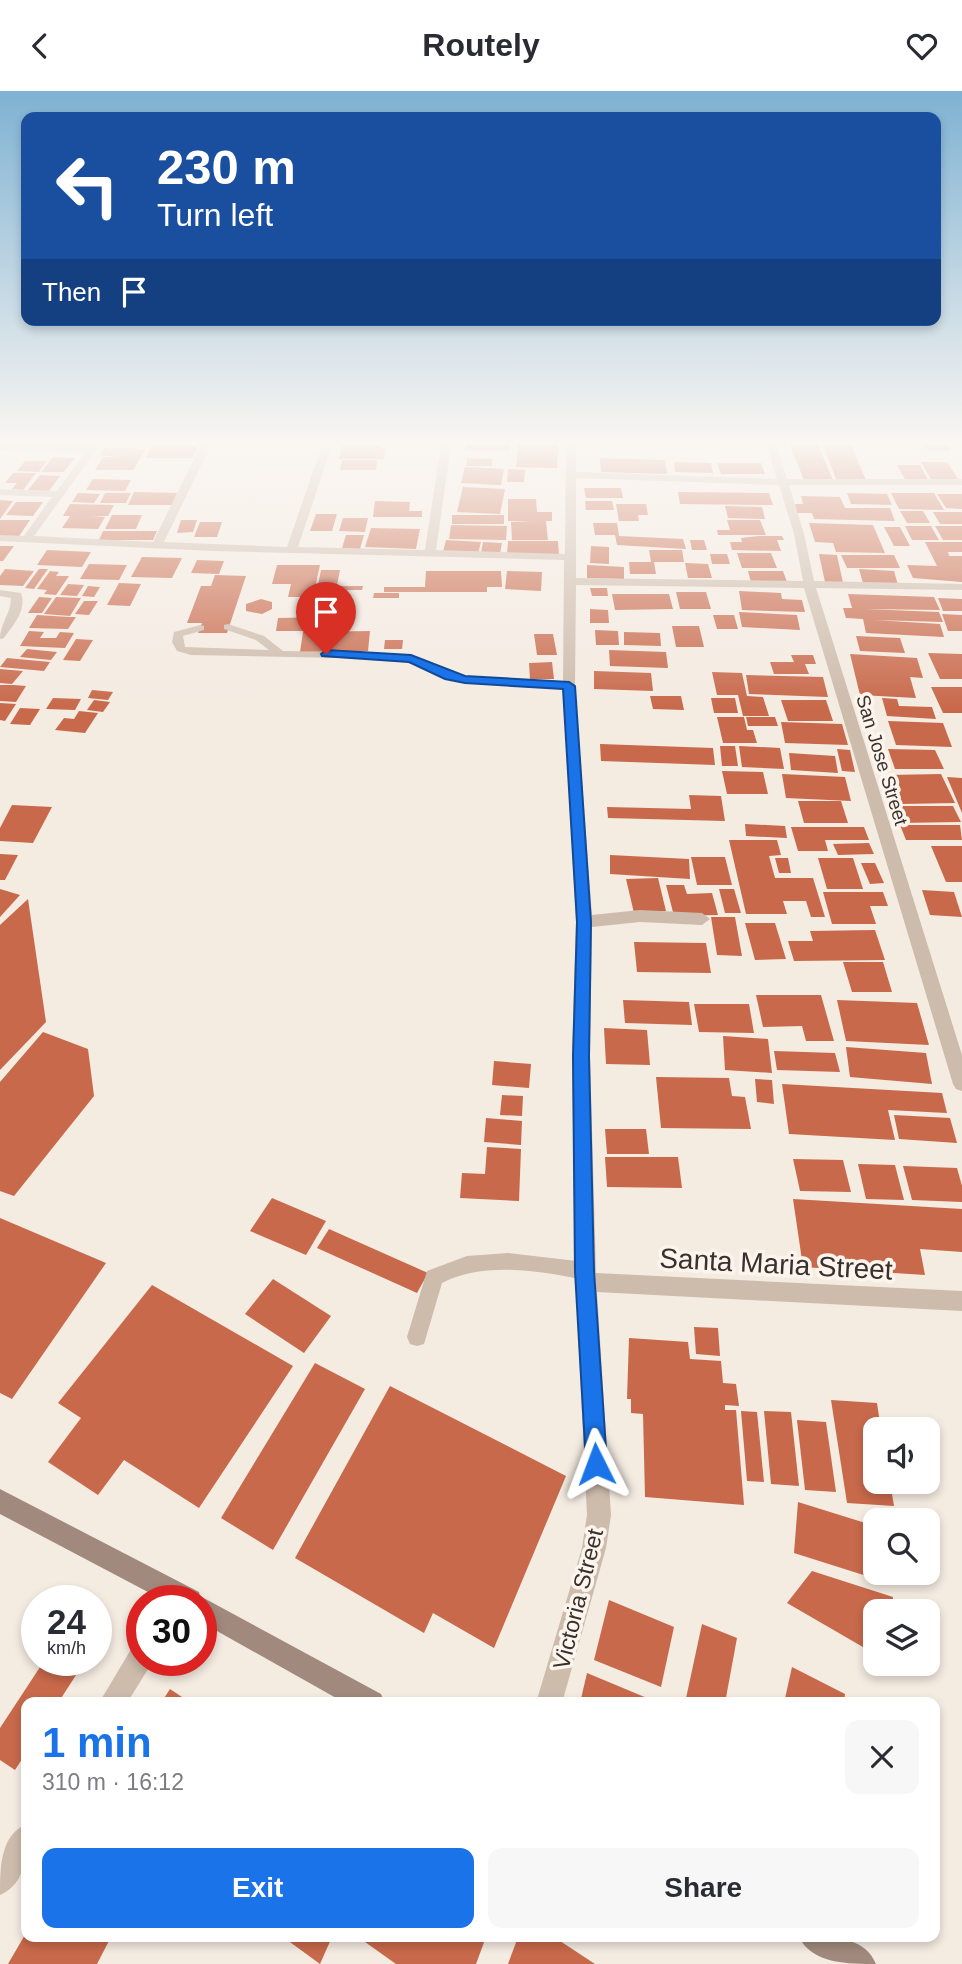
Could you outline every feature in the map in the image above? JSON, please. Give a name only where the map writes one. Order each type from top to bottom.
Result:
[{"type":"main road","points":[[0,1501],[156,1585]]},
{"type":"main road","points":[[217,1618],[361,1697]]},
{"type":"main road","points":[[823,1942],[861,1964]]},
{"type":"street","points":[[27,539],[32,532]]},
{"type":"street","points":[[157,545],[163,532]]},
{"type":"street","points":[[292,548],[297,532]]},
{"type":"street","points":[[430,554],[433,532]]},
{"type":"street","name":"Victoria Street","points":[[551,1697],[594,1548],[599,1515],[586,1277],[581,1056],[584,922],[569,686],[571,532]]},
{"type":"street","name":"San Jose Street","points":[[799,532],[809,585],[962,1084]]},
{"type":"street","points":[[0,538],[571,557]]},
{"type":"street","points":[[569,581],[962,587]]},
{"type":"street","points":[[0,593],[17,595],[19,604],[0,635]]},
{"type":"street","points":[[584,922],[640,916],[702,919]]},
{"type":"street","name":"Santa Maria Street","points":[[586,1277],[962,1301]]},
{"type":"street","points":[[116,1697],[129,1676]]},
{"type":"street","points":[[0,1880],[21,1846]]},
{"type":"lane","points":[[228,627],[260,638],[278,652]]},
{"type":"lane","points":[[200,628],[178,634],[177,642],[181,649],[191,652],[388,656],[424,663],[449,676],[465,680],[569,686]]},
{"type":"lane","points":[[417,1337],[434,1277],[450,1267],[538,1261],[586,1277]]},
{"type":"building","points":[[0,532],[22,532],[17,539],[0,538]]},
{"type":"building","points":[[102,532],[156,532],[153,540],[99,540]]},
{"type":"building","points":[[196,532],[219,532],[217,537],[194,537]]},
{"type":"building","points":[[370,532],[419,532],[416,549],[365,547]]},
{"type":"building","points":[[450,532],[507,532],[506,540],[449,539]]},
{"type":"building","points":[[512,532],[547,532],[548,540],[512,540]]},
{"type":"building","points":[[595,532],[618,532],[619,536],[683,539],[686,549],[617,545],[615,535],[595,535]]},
{"type":"building","points":[[717,532],[765,532],[766,535],[718,535]]},
{"type":"building","points":[[812,532],[876,532],[885,553],[836,552],[833,543],[815,542]]},
{"type":"building","points":[[887,532],[903,532],[910,546],[894,546]]},
{"type":"building","points":[[908,532],[935,532],[939,540],[912,540]]},
{"type":"building","points":[[939,532],[962,532],[962,540],[943,540]]},
{"type":"building","points":[[346,535],[364,535],[360,549],[342,548]]},
{"type":"building","points":[[782,536],[784,540],[777,540],[781,551],[732,550],[730,542],[742,542],[741,538]]},
{"type":"building","points":[[446,540],[481,542],[478,554],[443,552]]},
{"type":"building","points":[[690,540],[704,540],[707,550],[692,550]]},
{"type":"building","points":[[508,541],[558,541],[559,556],[507,554]]},
{"type":"building","points":[[483,542],[502,543],[500,554],[481,553]]},
{"type":"building","points":[[925,542],[962,542],[962,552],[948,552],[949,556],[962,556],[962,582],[913,578],[907,565],[937,566]]},
{"type":"building","points":[[0,546],[14,546],[3,561],[0,561]]},
{"type":"building","points":[[591,546],[609,547],[609,564],[590,563]]},
{"type":"building","points":[[47,550],[91,552],[82,567],[37,565]]},
{"type":"building","points":[[649,550],[682,550],[684,562],[654,562],[656,574],[630,574],[629,562],[651,562]]},
{"type":"building","points":[[737,553],[771,553],[777,568],[742,568]]},
{"type":"building","points":[[710,554],[727,554],[730,564],[712,564]]},
{"type":"building","points":[[819,554],[837,555],[843,583],[825,582]]},
{"type":"building","points":[[841,555],[894,555],[900,568],[847,568]]},
{"type":"building","points":[[142,557],[182,558],[172,578],[131,577]]},
{"type":"building","points":[[197,560],[224,561],[219,574],[191,573]]},
{"type":"building","points":[[685,563],[708,564],[712,578],[688,578]]},
{"type":"building","points":[[89,564],[127,565],[119,580],[80,579]]},
{"type":"building","points":[[277,565],[320,565],[313,597],[288,597],[291,584],[272,584]]},
{"type":"building","points":[[587,565],[624,567],[624,579],[587,578]]},
{"type":"building","points":[[5,569],[34,571],[23,586],[0,585],[0,576]]},
{"type":"building","points":[[39,569],[48,569],[34,589],[25,588]]},
{"type":"building","points":[[859,569],[894,571],[898,585],[863,583]]},
{"type":"building","points":[[321,570],[340,570],[337,585],[318,585]]},
{"type":"building","points":[[50,571],[59,572],[56,576],[69,576],[56,595],[44,594],[47,590],[37,589]]},
{"type":"building","points":[[426,571],[501,571],[502,587],[487,587],[487,592],[384,592],[384,587],[425,587]]},
{"type":"building","points":[[507,571],[542,572],[541,591],[505,589]]},
{"type":"building","points":[[748,571],[783,571],[787,582],[751,582]]},
{"type":"building","points":[[215,575],[246,576],[227,633],[198,633],[202,623],[187,623],[201,586],[211,586]]},
{"type":"building","points":[[119,583],[141,584],[130,606],[107,605]]},
{"type":"building","points":[[68,584],[84,585],[77,596],[60,595]]},
{"type":"building","points":[[88,586],[100,587],[94,597],[82,596]]},
{"type":"building","points":[[331,586],[363,586],[362,590],[330,590]]},
{"type":"building","points":[[590,588],[607,588],[608,596],[592,596]]},
{"type":"building","points":[[739,591],[781,593],[782,599],[802,600],[805,612],[742,610]]},
{"type":"building","points":[[676,592],[706,592],[711,609],[680,609]]},
{"type":"building","points":[[374,593],[399,593],[399,598],[373,598]]},
{"type":"building","points":[[612,594],[669,594],[673,609],[615,610]]},
{"type":"building","points":[[848,594],[934,597],[940,610],[864,609],[939,612],[943,622],[874,620],[940,624],[944,637],[866,633],[863,619],[846,618],[843,608],[852,608]]},
{"type":"building","points":[[39,597],[52,598],[42,613],[28,613]]},
{"type":"building","points":[[56,597],[81,598],[70,616],[44,614]]},
{"type":"building","points":[[938,598],[962,599],[962,611],[943,611]]},
{"type":"building","points":[[261,599],[272,602],[272,609],[262,614],[246,611],[246,604]]},
{"type":"building","points":[[84,601],[98,601],[89,615],[75,614]]},
{"type":"building","points":[[590,609],[608,610],[609,623],[590,623]]},
{"type":"building","points":[[739,612],[797,615],[800,630],[742,627]]},
{"type":"building","points":[[942,614],[962,615],[962,631],[948,631]]},
{"type":"building","points":[[37,615],[76,617],[68,629],[29,628]]},
{"type":"building","points":[[713,615],[734,615],[738,629],[717,629]]},
{"type":"building","points":[[325,617],[323,631],[276,631],[278,618]]},
{"type":"building","points":[[672,626],[699,626],[704,647],[676,647]]},
{"type":"building","points":[[595,630],[618,631],[619,645],[596,645]]},
{"type":"building","points":[[29,631],[44,632],[40,638],[56,638],[60,632],[74,633],[65,648],[20,646]]},
{"type":"building","points":[[370,631],[368,651],[300,652],[303,632]]},
{"type":"building","points":[[624,632],[660,633],[661,646],[624,645]]},
{"type":"building","points":[[534,634],[553,634],[557,655],[537,655]]},
{"type":"building","points":[[856,636],[900,638],[905,653],[860,651]]},
{"type":"building","points":[[76,639],[93,640],[80,661],[63,660]]},
{"type":"building","points":[[385,640],[403,640],[402,649],[384,649]]},
{"type":"building","points":[[27,649],[57,652],[51,660],[20,657]]},
{"type":"building","points":[[609,650],[666,652],[668,668],[610,666]]},
{"type":"building","points":[[928,653],[962,654],[962,679],[940,679]]},
{"type":"building","points":[[850,654],[917,658],[923,678],[910,677],[916,698],[860,695]]},
{"type":"building","points":[[791,655],[813,655],[816,664],[805,664],[809,674],[774,674],[770,662],[794,662]]},
{"type":"building","points":[[7,658],[50,662],[44,671],[0,667]]},
{"type":"building","points":[[552,662],[554,679],[530,679],[529,663]]},
{"type":"building","points":[[0,669],[23,671],[12,684],[0,683]]},
{"type":"building","points":[[594,671],[651,673],[653,691],[594,689]]},
{"type":"building","points":[[712,672],[742,673],[747,696],[763,697],[769,716],[743,716],[738,695],[717,695]]},
{"type":"building","points":[[746,675],[823,677],[828,697],[749,694]]},
{"type":"building","points":[[0,685],[26,686],[16,702],[0,701]]},
{"type":"building","points":[[931,687],[962,687],[962,713],[943,713]]},
{"type":"building","points":[[92,690],[113,692],[108,700],[88,698]]},
{"type":"building","points":[[650,696],[681,696],[684,710],[653,709]]},
{"type":"building","points":[[53,698],[81,699],[75,710],[46,709]]},
{"type":"building","points":[[711,698],[735,698],[738,713],[714,713]]},
{"type":"building","points":[[882,698],[897,699],[899,706],[932,707],[936,719],[887,716]]},
{"type":"building","points":[[94,700],[110,702],[103,712],[87,710]]},
{"type":"building","points":[[781,700],[826,700],[833,721],[788,721]]},
{"type":"building","points":[[0,703],[16,704],[5,721],[0,720]]},
{"type":"building","points":[[20,708],[40,709],[30,725],[10,724]]},
{"type":"building","points":[[79,711],[98,713],[85,733],[55,730],[64,718],[74,719]]},
{"type":"building","points":[[717,717],[744,717],[747,730],[753,730],[757,743],[723,743]]},
{"type":"building","points":[[746,717],[775,717],[778,726],[748,726]]},
{"type":"building","points":[[888,721],[943,723],[952,747],[896,745]]},
{"type":"building","points":[[781,722],[842,724],[848,745],[785,743]]},
{"type":"building","points":[[600,744],[713,748],[715,765],[601,761]]},
{"type":"building","points":[[720,746],[735,746],[738,766],[722,766]]},
{"type":"building","points":[[739,746],[780,748],[784,769],[742,767]]},
{"type":"building","points":[[837,749],[850,750],[855,772],[842,771]]},
{"type":"building","points":[[888,749],[935,750],[944,769],[895,769]]},
{"type":"building","points":[[789,753],[835,756],[838,773],[791,770]]},
{"type":"building","points":[[722,771],[763,772],[768,794],[727,794]]},
{"type":"building","points":[[782,774],[845,777],[851,801],[786,798]]},
{"type":"building","points":[[941,774],[955,803],[901,804],[889,775]]},
{"type":"building","points":[[947,777],[962,778],[962,813]]},
{"type":"building","points":[[689,795],[721,796],[725,821],[608,818],[607,807],[691,809]]},
{"type":"building","points":[[798,801],[841,801],[848,823],[804,823]]},
{"type":"building","points":[[12,805],[52,807],[33,843],[0,841],[0,828]]},
{"type":"building","points":[[890,806],[953,806],[961,822],[897,823]]},
{"type":"building","points":[[745,824],[785,826],[787,838],[746,836]]},
{"type":"building","points":[[900,825],[960,825],[962,840],[906,840]]},
{"type":"building","points":[[791,827],[864,827],[869,840],[825,840],[828,851],[798,851]]},
{"type":"building","points":[[729,840],[777,840],[781,855],[769,856],[775,878],[813,878],[825,917],[811,917],[806,901],[783,901],[787,914],[746,914]]},
{"type":"building","points":[[869,843],[874,854],[838,855],[833,844]]},
{"type":"building","points":[[931,846],[962,846],[962,882],[946,882]]},
{"type":"building","points":[[0,854],[18,855],[5,880],[0,880]]},
{"type":"building","points":[[610,855],[689,859],[690,879],[610,874]]},
{"type":"building","points":[[691,857],[725,857],[732,885],[697,885]]},
{"type":"building","points":[[775,858],[788,858],[791,873],[779,873]]},
{"type":"building","points":[[818,858],[853,858],[863,889],[827,889]]},
{"type":"building","points":[[861,863],[875,863],[884,883],[870,884]]},
{"type":"building","points":[[658,878],[666,911],[634,913],[626,879]]},
{"type":"building","points":[[666,885],[684,885],[687,894],[712,893],[718,915],[674,916]]},
{"type":"building","points":[[0,889],[20,895],[0,917]]},
{"type":"building","points":[[719,889],[734,889],[741,913],[725,913]]},
{"type":"building","points":[[922,890],[954,892],[962,917],[930,915]]},
{"type":"building","points":[[823,892],[883,892],[888,906],[870,906],[876,924],[832,924]]},
{"type":"building","points":[[28,899],[46,1022],[0,1070],[0,925]]},
{"type":"building","points":[[711,917],[735,917],[742,956],[717,955]]},
{"type":"building","points":[[745,923],[775,923],[786,959],[755,960]]},
{"type":"building","points":[[875,930],[885,960],[794,961],[788,941],[813,941],[810,931]]},
{"type":"building","points":[[634,942],[706,943],[711,973],[637,972]]},
{"type":"building","points":[[843,962],[883,962],[892,992],[852,992]]},
{"type":"building","points":[[756,995],[821,995],[834,1041],[806,1041],[802,1026],[763,1027]]},
{"type":"building","points":[[623,1000],[689,1002],[692,1025],[625,1023]]},
{"type":"building","points":[[837,1000],[917,1003],[929,1045],[846,1041]]},
{"type":"building","points":[[694,1004],[749,1004],[754,1033],[699,1032]]},
{"type":"building","points":[[604,1028],[647,1030],[650,1065],[606,1064]]},
{"type":"building","points":[[43,1032],[88,1049],[94,1096],[14,1196],[0,1191],[0,1082]]},
{"type":"building","points":[[723,1036],[768,1039],[772,1073],[725,1070]]},
{"type":"building","points":[[846,1047],[926,1053],[932,1084],[850,1077]]},
{"type":"building","points":[[774,1051],[835,1053],[840,1072],[777,1070]]},
{"type":"building","points":[[494,1061],[531,1064],[529,1088],[492,1085]]},
{"type":"building","points":[[656,1077],[729,1078],[732,1096],[745,1097],[751,1129],[661,1128]]},
{"type":"building","points":[[755,1079],[772,1080],[774,1104],[757,1102]]},
{"type":"building","points":[[782,1084],[942,1093],[947,1113],[888,1110],[895,1140],[789,1134]]},
{"type":"building","points":[[502,1095],[523,1096],[522,1116],[500,1115]]},
{"type":"building","points":[[894,1115],[950,1118],[957,1143],[899,1139]]},
{"type":"building","points":[[486,1118],[522,1121],[521,1145],[484,1142]]},
{"type":"building","points":[[605,1129],[646,1129],[649,1154],[607,1154]]},
{"type":"building","points":[[487,1147],[521,1149],[519,1201],[460,1198],[462,1173],[485,1174]]},
{"type":"building","points":[[605,1157],[678,1157],[682,1188],[607,1187]]},
{"type":"building","points":[[793,1159],[843,1160],[851,1192],[800,1191]]},
{"type":"building","points":[[858,1164],[895,1165],[904,1200],[866,1199]]},
{"type":"building","points":[[903,1166],[957,1168],[962,1186],[962,1202],[912,1200]]},
{"type":"building","points":[[272,1198],[326,1221],[306,1255],[250,1231]]},
{"type":"building","points":[[793,1199],[962,1209],[962,1252],[920,1249],[925,1275],[803,1267]]},
{"type":"building","points":[[0,1218],[106,1263],[12,1399],[0,1393]]},
{"type":"building","points":[[329,1229],[428,1273],[417,1293],[317,1248]]},
{"type":"building","points":[[273,1279],[331,1316],[304,1353],[245,1314]]},
{"type":"building","points":[[152,1285],[293,1366],[199,1508],[124,1460],[98,1495],[48,1462],[81,1418],[58,1403]]},
{"type":"building","points":[[694,1327],[718,1328],[720,1356],[696,1354]]},
{"type":"building","points":[[629,1338],[688,1342],[690,1359],[721,1361],[723,1383],[736,1384],[739,1406],[725,1405],[725,1410],[736,1410],[744,1505],[645,1497],[643,1414],[631,1413],[631,1399],[627,1399]]},
{"type":"building","points":[[315,1363],[365,1389],[273,1550],[221,1518]]},
{"type":"building","points":[[390,1386],[566,1476],[494,1648],[433,1613],[424,1633],[295,1558]]},
{"type":"building","points":[[831,1400],[877,1403],[879,1417],[863,1417],[863,1494],[892,1494],[894,1506],[847,1503]]},
{"type":"building","points":[[741,1411],[757,1412],[764,1482],[747,1481]]},
{"type":"building","points":[[764,1411],[791,1412],[799,1486],[771,1484]]},
{"type":"building","points":[[797,1420],[826,1422],[836,1492],[805,1490]]},
{"type":"building","points":[[798,1502],[863,1522],[863,1575],[794,1553]]},
{"type":"building","points":[[812,1571],[893,1597],[863,1599],[863,1647],[787,1603]]},
{"type":"building","points":[[609,1600],[674,1627],[661,1687],[594,1660]]},
{"type":"building","points":[[702,1624],[737,1638],[726,1697],[686,1697]]},
{"type":"building","points":[[792,1667],[845,1694],[845,1697],[785,1697]]},
{"type":"building","points":[[587,1673],[645,1697],[581,1697]]},
{"type":"building","points":[[34,1676],[75,1676],[62,1697],[21,1697],[21,1761],[15,1770],[0,1760],[0,1728]]},
{"type":"building","points":[[170,1689],[182,1697],[165,1697]]},
{"type":"building","points":[[21,1942],[108,1942],[97,1964],[8,1964]]},
{"type":"building","points":[[290,1942],[330,1942],[320,1964]]},
{"type":"building","points":[[365,1942],[484,1942],[476,1964],[396,1964]]},
{"type":"building","points":[[516,1942],[562,1942],[595,1964],[508,1964]]},
{"type":"route","points":[[326,654],[411,659],[465,680],[569,686],[584,922],[581,1056],[585,1271],[596,1464]]}]
